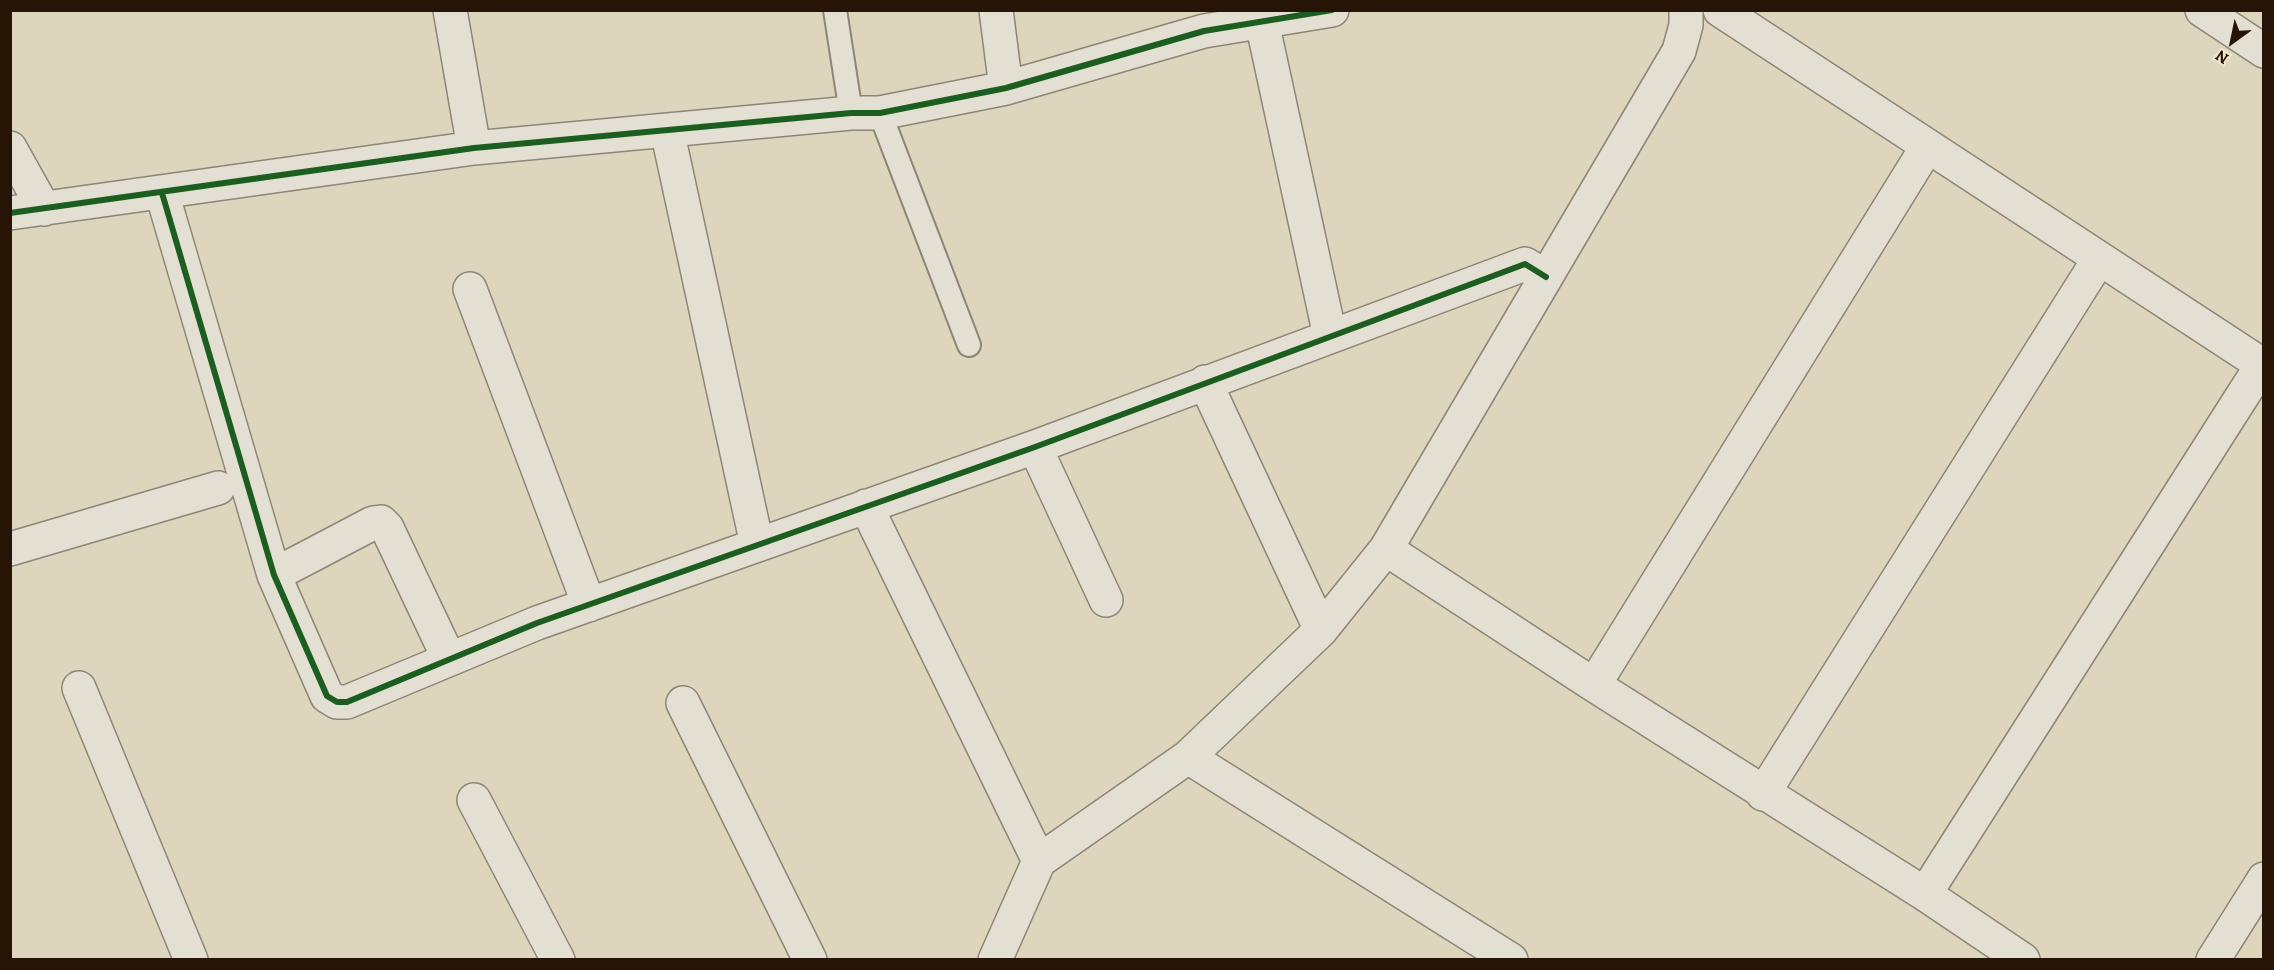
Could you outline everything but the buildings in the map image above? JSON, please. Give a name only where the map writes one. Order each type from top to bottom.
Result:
[{"type":"street","points":[[450,10],[474,148]]},
{"type":"street","points":[[996,10],[1006,88]]},
{"type":"street","points":[[995,960],[1039,861],[1188,757],[1320,630],[1386,549],[1679,51],[1686,25],[1686,10]]},
{"type":"street","points":[[1720,10],[2263,365],[1924,894]]},
{"type":"street","points":[[2202,10],[2264,51]]},
{"type":"street","points":[[10,213],[474,148],[865,113],[1006,88],[1203,21],[1262,22],[1317,12]]},
{"type":"street","points":[[1262,22],[1330,336]]},
{"type":"street","points":[[667,130],[757,545]]},
{"type":"street","points":[[1594,685],[1927,147]]},
{"type":"street","points":[[10,148],[44,209]]},
{"type":"street","points":[[162,193],[274,575],[327,696],[337,702],[347,702],[537,622],[1035,447],[1525,264],[1546,277]]},
{"type":"street","points":[[1763,794],[2099,259]]},
{"type":"street","points":[[470,289],[589,604]]},
{"type":"street","points":[[1205,382],[1320,630]]},
{"type":"street","points":[[1035,447],[1106,600]]},
{"type":"street","points":[[10,549],[218,488]]},
{"type":"street","points":[[866,506],[1039,861]]},
{"type":"street","points":[[274,575],[373,523],[381,522],[387,528],[449,659]]},
{"type":"street","points":[[1386,549],[2023,960]]},
{"type":"street","points":[[79,688],[191,960]]},
{"type":"street","points":[[683,703],[810,960]]},
{"type":"street","points":[[1188,757],[1511,960]]},
{"type":"street","points":[[474,800],[558,960]]},
{"type":"street","points":[[2213,960],[2264,879]]},
{"type":"lane","points":[[835,10],[865,113],[969,345]]},
{"type":"cycle path","points":[[10,213],[474,148],[851,113],[880,113],[1006,88],[1204,31],[1332,10]]},
{"type":"cycle path","points":[[162,193],[274,575],[327,696],[337,702],[347,702],[537,623],[1035,447],[1525,264],[1546,277]]}]
